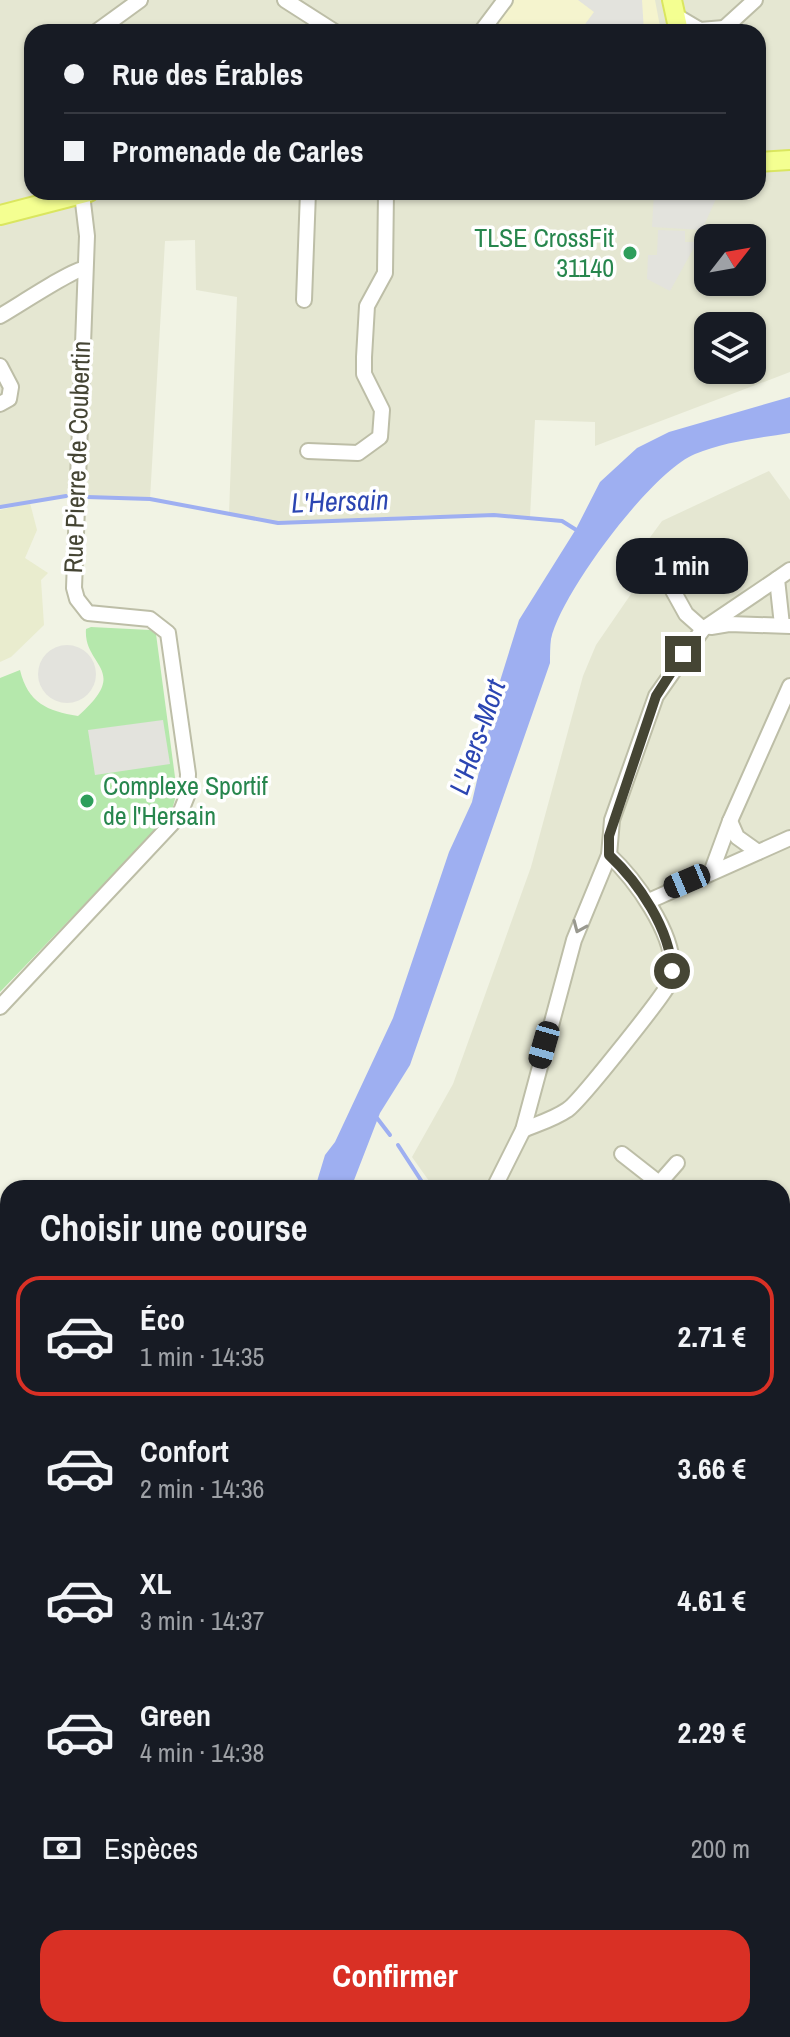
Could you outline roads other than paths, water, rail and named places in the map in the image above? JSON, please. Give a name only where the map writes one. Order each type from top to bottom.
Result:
[{"type":"main road","points":[[766,162],[790,160]]},
{"type":"main road","points":[[0,215],[59,200]]},
{"type":"street","points":[[107,24],[140,0]]},
{"type":"street","points":[[285,0],[322,24]]},
{"type":"street","points":[[487,24],[505,0]]},
{"type":"street","points":[[729,24],[755,0]]},
{"type":"street","name":"Rue Pierre de Coubertin","points":[[0,1007],[179,816],[187,796],[188,774],[168,633],[150,619],[94,616],[81,607],[74,588],[86,200]]},
{"type":"street","points":[[304,300],[308,200]]},
{"type":"street","points":[[308,451],[358,453],[380,437],[382,410],[364,374],[364,357],[367,306],[385,273],[386,200]]},
{"type":"street","points":[[0,316],[42,294],[68,274],[84,269]]},
{"type":"street","points":[[42,294],[57,291],[83,297]]},
{"type":"street","points":[[0,366],[11,387],[9,399],[0,404]]},
{"type":"street","points":[[644,562],[671,587],[686,614],[703,629]]},
{"type":"street","points":[[703,629],[729,624],[786,626],[784,574]]},
{"type":"street","points":[[498,1180],[523,1130],[529,1098],[574,940],[609,855],[612,820],[656,696],[703,629],[784,574]]},
{"type":"street","points":[[712,870],[730,821],[790,686]]},
{"type":"street","points":[[730,821],[737,837],[758,852]]},
{"type":"street","points":[[649,901],[712,870],[790,838]]},
{"type":"street","points":[[523,1130],[569,1110],[668,986],[671,949],[649,901],[609,855]]},
{"type":"street","points":[[529,1098],[550,1118]]},
{"type":"street","points":[[622,1154],[650,1180]]},
{"type":"street","points":[[662,1180],[677,1163]]},
{"type":"water","points":[[790,397],[790,433],[718,446],[695,454],[677,465],[633,508],[572,593],[551,639],[550,663],[410,1065],[380,1113],[354,1180],[317,1180],[325,1155],[335,1142],[393,1018],[449,852],[472,802],[500,681],[519,620],[576,529],[600,482],[637,448],[669,432]]},
{"type":"waterway","name":"L'Hersain","points":[[0,507],[66,496]]},
{"type":"waterway","name":"L'Hersain","points":[[87,497],[150,499],[278,523],[494,515],[562,521],[578,531]]},
{"type":"waterway","points":[[377,1118],[390,1135]]},
{"type":"waterway","points":[[398,1145],[421,1180]]},
{"type":"place","name":"TLSE CrossFit 31140","points":[[630,253]]},
{"type":"place","name":"Complexe Sportif de l'Hersain","points":[[87,801]]},
{"type":"water label","name":"L'Hers-Mort","points":[[477,737]]}]
